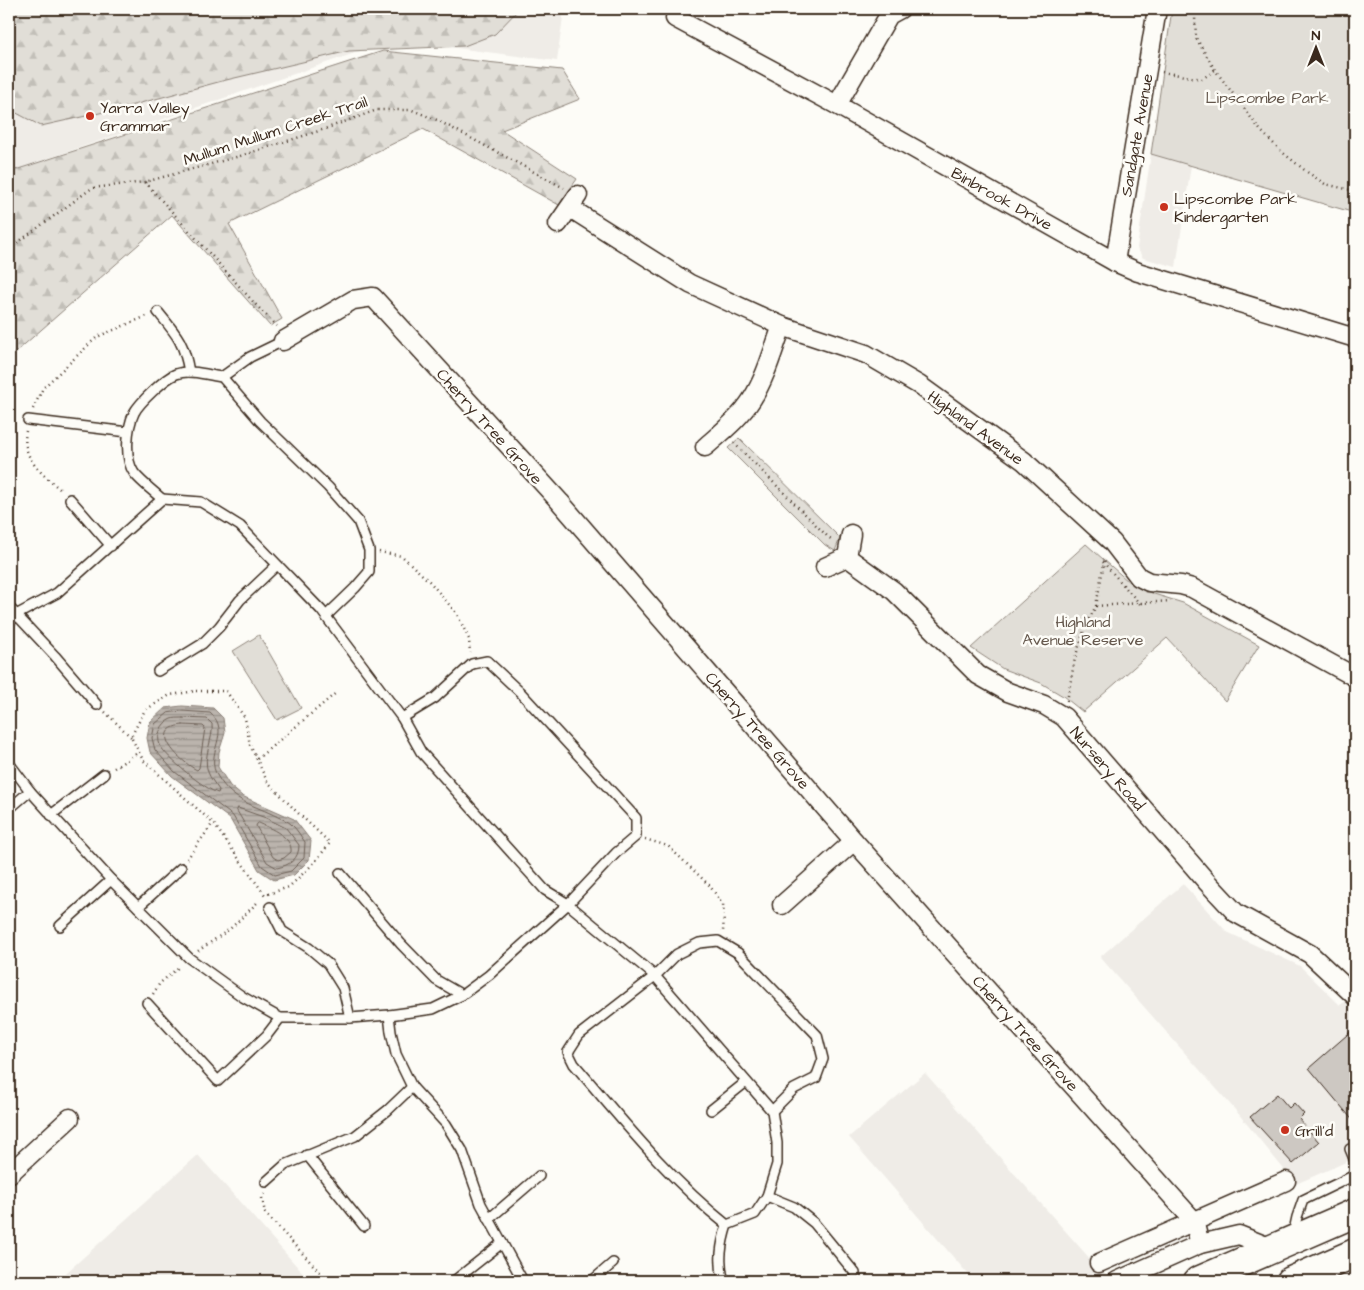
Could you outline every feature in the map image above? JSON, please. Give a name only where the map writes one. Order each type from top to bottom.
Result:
[{"type":"highway","points":[[1198,1281],[1355,1213]]},
{"type":"highway","points":[[1291,1281],[1355,1253]]},
{"type":"street","name":"Binbrook Drive","points":[[678,9],[675,18],[837,105],[1114,262],[1138,272],[1355,338]]},
{"type":"street","points":[[837,105],[888,15],[900,9]]},
{"type":"street","name":"Sandgate Avenue","points":[[1114,262],[1157,9]]},
{"type":"street","points":[[558,224],[574,201]]},
{"type":"street","name":"Highland Avenue","points":[[574,201],[690,284],[782,326],[866,354],[918,385],[1024,461],[1062,494],[1112,542],[1139,577],[1150,582],[1192,588],[1351,684]]},
{"type":"street","name":"Cherry Tree Grove","points":[[286,339],[353,300],[373,297],[560,502],[854,841],[1194,1221],[1200,1244]]},
{"type":"street","points":[[705,447],[733,422],[752,399],[768,367],[782,326]]},
{"type":"street","points":[[825,567],[849,545]]},
{"type":"street","name":"Nursery Road","points":[[849,545],[978,674],[1008,692],[1044,705],[1064,717],[1236,913],[1310,954],[1355,996]]},
{"type":"street","points":[[782,905],[854,841]]},
{"type":"street","points":[[9,1174],[70,1118]]},
{"type":"street","points":[[1099,1263],[1286,1181]]},
{"type":"street","points":[[1117,1281],[1200,1244],[1239,1235],[1283,1244]]},
{"type":"lane","points":[[158,312],[179,337],[186,352],[189,372]]},
{"type":"lane","points":[[286,339],[250,357],[222,376],[189,372],[175,374],[157,388],[135,411],[128,432],[128,455],[133,472],[162,499],[201,502],[240,526],[326,616],[402,718],[421,752],[545,890],[568,904],[655,976],[772,1111],[777,1143],[777,1164],[767,1196],[755,1214],[727,1225]]},
{"type":"lane","points":[[222,376],[260,421],[328,487],[358,521],[369,550],[369,572],[326,616]]},
{"type":"lane","points":[[28,420],[128,432]]},
{"type":"lane","points":[[70,499],[111,546]]},
{"type":"lane","points":[[9,623],[16,615],[57,593],[162,499]]},
{"type":"lane","points":[[158,671],[202,644],[219,627],[240,600],[277,565]]},
{"type":"lane","points":[[9,607],[98,705]]},
{"type":"lane","points":[[9,764],[30,791],[111,880],[189,958],[243,997],[280,1018],[350,1018],[389,1015],[433,1008],[462,995],[489,975],[568,904],[616,853],[636,836],[636,818],[521,693],[487,661],[472,664],[435,698],[402,718]]},
{"type":"lane","points":[[52,814],[104,774]]},
{"type":"lane","points":[[9,809],[30,791]]},
{"type":"lane","points":[[138,907],[180,868]]},
{"type":"lane","points":[[340,874],[436,980],[462,995]]},
{"type":"lane","points":[[60,926],[111,880]]},
{"type":"lane","points":[[270,907],[282,931],[309,948],[328,964],[343,988],[350,1018]]},
{"type":"lane","points":[[727,1225],[709,1211],[663,1167],[574,1064],[568,1052],[579,1035],[655,976],[677,954],[699,943],[718,941],[738,953],[818,1035],[823,1059],[816,1078],[794,1089],[772,1111]]},
{"type":"lane","points":[[147,1003],[218,1081],[267,1035],[280,1018]]},
{"type":"lane","points":[[389,1015],[390,1032],[396,1054],[412,1087],[446,1124],[462,1150],[481,1204],[524,1281]]},
{"type":"lane","points":[[711,1110],[746,1082]]},
{"type":"lane","points":[[266,1182],[285,1165],[355,1136],[388,1110],[412,1087]]},
{"type":"lane","points":[[1350,1149],[1355,1161]]},
{"type":"lane","points":[[307,1155],[364,1226]]},
{"type":"lane","points":[[1283,1244],[1297,1217],[1303,1200],[1355,1175]]},
{"type":"lane","points":[[489,1219],[539,1176]]},
{"type":"lane","points":[[767,1196],[794,1208],[814,1223],[855,1273]]},
{"type":"lane","points":[[724,1281],[720,1255],[721,1244],[727,1225]]},
{"type":"lane","points":[[454,1281],[502,1243]]},
{"type":"lane","points":[[592,1281],[613,1263]]},
{"type":"path","points":[[1196,9],[1196,38],[1215,70],[1261,131],[1282,152],[1325,184],[1355,192]]},
{"type":"path","points":[[1148,70],[1202,79],[1215,70]]},
{"type":"path","name":"Mullum Mullum Creek Trail","points":[[9,249],[92,188],[145,182],[240,156],[377,110],[412,110],[437,120],[545,178],[574,201]]},
{"type":"path","points":[[145,182],[286,339]]},
{"type":"path","points":[[70,499],[33,465],[25,440],[28,420],[43,388],[98,337],[158,312]]},
{"type":"path","points":[[722,432],[828,537],[849,545]]},
{"type":"path","points":[[1064,717],[1075,658],[1086,625],[1096,606],[1103,562],[1112,542]]},
{"type":"path","points":[[369,550],[402,556],[430,582],[457,614],[468,639],[472,664]]},
{"type":"path","points":[[1103,562],[1140,604]]},
{"type":"path","points":[[1096,606],[1175,601]]},
{"type":"path","points":[[1351,684],[1355,696]]},
{"type":"path","points":[[131,737],[145,710],[170,695],[196,691],[226,691],[245,718],[250,745],[267,781],[330,843],[314,863],[289,887],[265,895],[230,929],[189,958],[160,983],[147,1003]]},
{"type":"path","points":[[256,759],[336,693]]},
{"type":"path","points":[[98,705],[131,737],[143,760],[213,823],[265,895],[270,907]]},
{"type":"path","points":[[104,774],[139,752]]},
{"type":"path","points":[[180,868],[213,823]]},
{"type":"path","points":[[636,836],[668,846],[709,885],[722,904],[724,917],[722,944]]},
{"type":"path","points":[[266,1182],[268,1189],[262,1198],[265,1213],[328,1281]]},
{"type":"shaded area","name":"Yarra Valley Grammar","points":[[9,9],[564,9],[557,61],[393,40],[9,172]]},
{"type":"shaded area","name":"Lipscombe Park Kindergarten","points":[[1151,154],[1191,165],[1176,267],[1143,258],[1137,248]]},
{"type":"shaded area","points":[[1183,884],[1227,932],[1300,966],[1340,1005],[1355,995],[1355,1158],[1296,1184],[1237,1112],[1100,957]]},
{"type":"shaded area","points":[[925,1073],[1100,1270],[1076,1281],[974,1281],[849,1137]]},
{"type":"shaded area","points":[[198,1155],[310,1281],[57,1281]]},
{"type":"green space","name":"Yarra Valley Grammar","points":[[9,9],[519,9],[495,34],[464,46],[349,51],[222,81],[122,108],[41,126],[9,109]]},
{"type":"green space","name":"Lipscombe Park","points":[[1172,9],[1355,9],[1355,213],[1151,154]]},
{"type":"green space","points":[[383,51],[562,70],[580,99],[502,130],[577,179],[559,205],[423,129],[229,224],[282,319],[270,326],[172,215],[9,358],[9,172]]},
{"type":"green space","points":[[739,438],[840,538],[835,551],[825,545],[728,448]]},
{"type":"green space","name":"Highland Avenue Reserve","points":[[1086,544],[1129,582],[1154,594],[1183,603],[1259,645],[1225,701],[1167,638],[1083,712],[1063,696],[1041,683],[1003,669],[971,648]]},
{"type":"green space","points":[[259,635],[301,708],[277,720],[233,651]]},
{"type":"water","points":[[182,706],[213,708],[223,718],[225,733],[219,752],[218,767],[230,786],[242,796],[294,819],[311,841],[309,860],[294,875],[274,880],[259,870],[230,819],[172,776],[150,752],[147,738],[150,722],[165,708]]},
{"type":"building","points":[[1355,1028],[1355,1123],[1309,1068]]},
{"type":"building","name":"Grill'd","points":[[1277,1094],[1289,1108],[1294,1103],[1304,1114],[1299,1119],[1319,1142],[1293,1164],[1250,1117]]},
{"type":"place","name":"Yarra Valley Grammar","points":[[90,116]]},
{"type":"place","name":"Lipscombe Park Kindergarten","points":[[1164,207]]},
{"type":"place","name":"Grill'd","points":[[1285,1130]]}]
